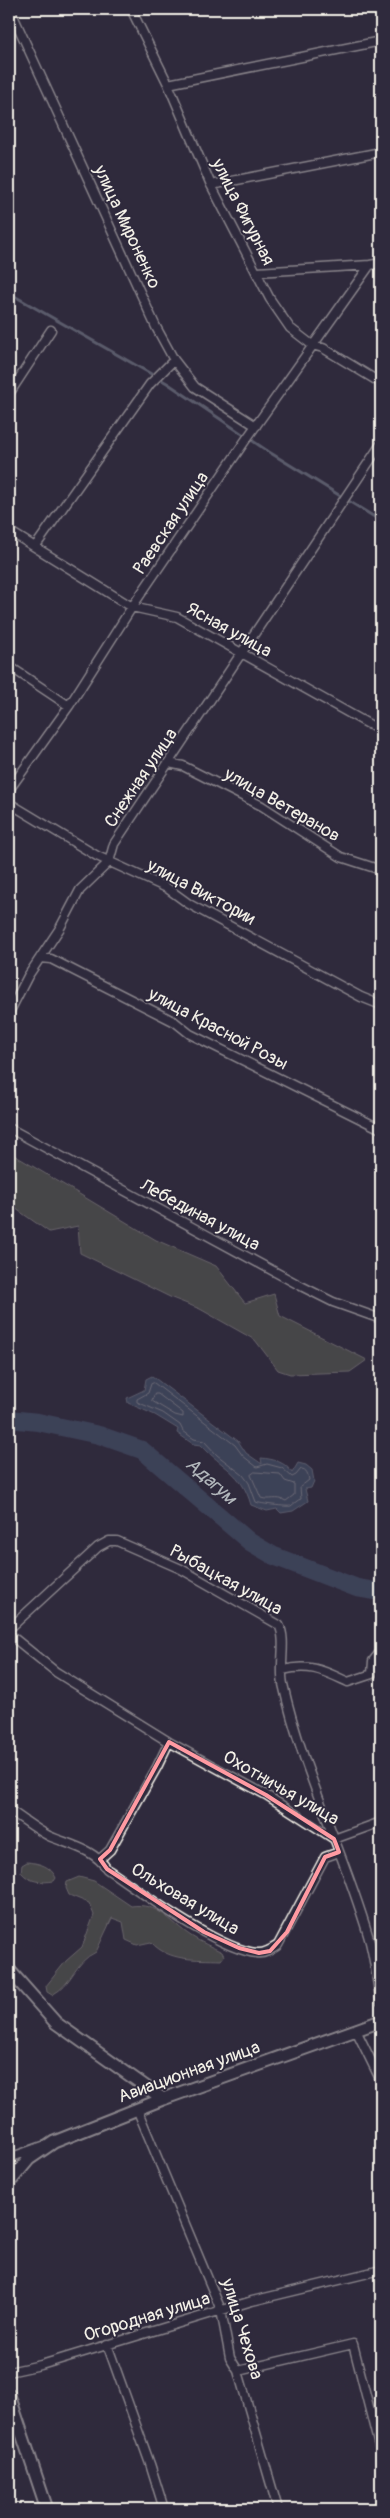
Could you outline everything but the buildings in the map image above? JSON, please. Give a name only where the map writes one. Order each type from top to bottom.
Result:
[{"type":"main road","points":[[9,1970],[56,2023],[163,2099]]},
{"type":"main road","name":"Авиационная улица","points":[[54,2142],[163,2099],[381,2021]]},
{"type":"main road","points":[[9,2184],[29,2159],[54,2142]]},
{"type":"main road","points":[[9,2395],[47,2509]]},
{"type":"street","name":"улица Мироненко","points":[[10,9],[156,327],[174,360],[195,386],[256,426]]},
{"type":"street","name":"улица Фигурная","points":[[130,9],[168,84],[211,185],[270,299],[290,328],[312,345],[323,348],[381,383]]},
{"type":"street","points":[[168,84],[381,41]]},
{"type":"street","points":[[211,185],[381,152]]},
{"type":"street","points":[[257,272],[381,263]]},
{"type":"street","name":"Раевская улица","points":[[9,790],[69,706],[132,606],[312,345],[364,276],[370,265]]},
{"type":"street","points":[[9,394],[51,330]]},
{"type":"street","points":[[35,547],[150,384],[174,360]]},
{"type":"street","name":"Снежная улица","points":[[9,1013],[40,958],[60,928],[80,890],[109,862],[114,844],[381,444]]},
{"type":"street","name":"Ясная улица","points":[[9,531],[132,606],[176,617],[381,731]]},
{"type":"street","points":[[9,666],[69,706]]},
{"type":"street","name":"улица Ветеранов","points":[[169,763],[184,766],[262,806],[341,857],[381,870]]},
{"type":"street","name":"улица Виктории","points":[[9,803],[109,862],[167,888],[189,904],[361,997],[381,1005]]},
{"type":"street","name":"улица Красной Розы","points":[[40,958],[60,964],[175,1022],[190,1034],[381,1129]]},
{"type":"street","name":"Лебединая улица","points":[[9,1128],[301,1286],[334,1302],[381,1319]]},
{"type":"street","name":"Рыбацкая улица","points":[[9,1629],[98,1547],[109,1541],[117,1541],[181,1569],[279,1624],[284,1640],[281,1653],[283,1670]]},
{"type":"street","name":"Охотничья улица","points":[[9,1634],[56,1672],[169,1742],[266,1795],[334,1839],[381,1822]]},
{"type":"street","points":[[381,1651],[373,1661],[372,1674],[348,1682],[318,1668],[297,1666],[283,1670],[282,1682],[297,1732],[368,1935],[379,1974],[381,2002]]},
{"type":"street","points":[[100,1859],[110,1850],[169,1742]]},
{"type":"street","name":"Ольховая улица","points":[[9,1810],[49,1835],[73,1844],[100,1859],[106,1869],[204,1932],[239,1948],[259,1953],[270,1950],[278,1945],[325,1857],[339,1852]]},
{"type":"street","points":[[356,2030],[381,2081]]},
{"type":"street","name":"улица Чехова","points":[[137,2109],[221,2310],[230,2358],[238,2371],[278,2509]]},
{"type":"street","name":"Авиационная улица","points":[[9,2158],[54,2142]]},
{"type":"street","name":"Огородная улица","points":[[9,2372],[221,2310],[381,2270]]},
{"type":"street","points":[[107,2344],[164,2509]]},
{"type":"street","points":[[238,2371],[353,2344],[381,2454]]},
{"type":"highlighted area","points":[[169,1742],[266,1795],[334,1839],[339,1852],[325,1857],[287,1932],[270,1951],[259,1953],[239,1948],[204,1932],[107,1869],[100,1859],[110,1850]]},
{"type":"green space","points":[[9,1152],[156,1240],[216,1266],[245,1303],[274,1294],[280,1316],[367,1360],[350,1372],[290,1374],[278,1370],[255,1340],[200,1309],[172,1298],[80,1253],[78,1226],[49,1232],[9,1204]]},
{"type":"green space","points":[[27,1862],[44,1866],[56,1878],[54,1881],[44,1882],[28,1878],[21,1872],[22,1865]]},
{"type":"green space","points":[[79,1877],[94,1881],[131,1906],[149,1907],[156,1910],[191,1936],[222,1952],[224,1956],[221,1960],[183,1958],[166,1953],[151,1942],[137,1945],[126,1940],[123,1922],[112,1918],[96,1952],[83,1961],[65,1985],[52,1995],[47,1992],[46,1986],[66,1961],[82,1947],[94,1915],[89,1903],[69,1895],[66,1888],[67,1882]]},
{"type":"water","points":[[152,1376],[238,1441],[246,1453],[262,1464],[261,1458],[274,1460],[286,1466],[292,1473],[298,1463],[306,1465],[312,1470],[314,1481],[311,1488],[305,1489],[308,1501],[293,1511],[281,1513],[277,1509],[267,1511],[251,1505],[247,1494],[237,1478],[201,1445],[193,1444],[177,1433],[178,1429],[155,1415],[128,1403],[127,1398],[144,1390],[146,1379]]},
{"type":"waterway","points":[[9,293],[167,383],[269,452],[381,521]]},
{"type":"waterway","name":"Адагум","points":[[9,1419],[38,1422],[99,1435],[142,1450],[250,1542],[274,1556],[357,1588],[381,1592]]}]
